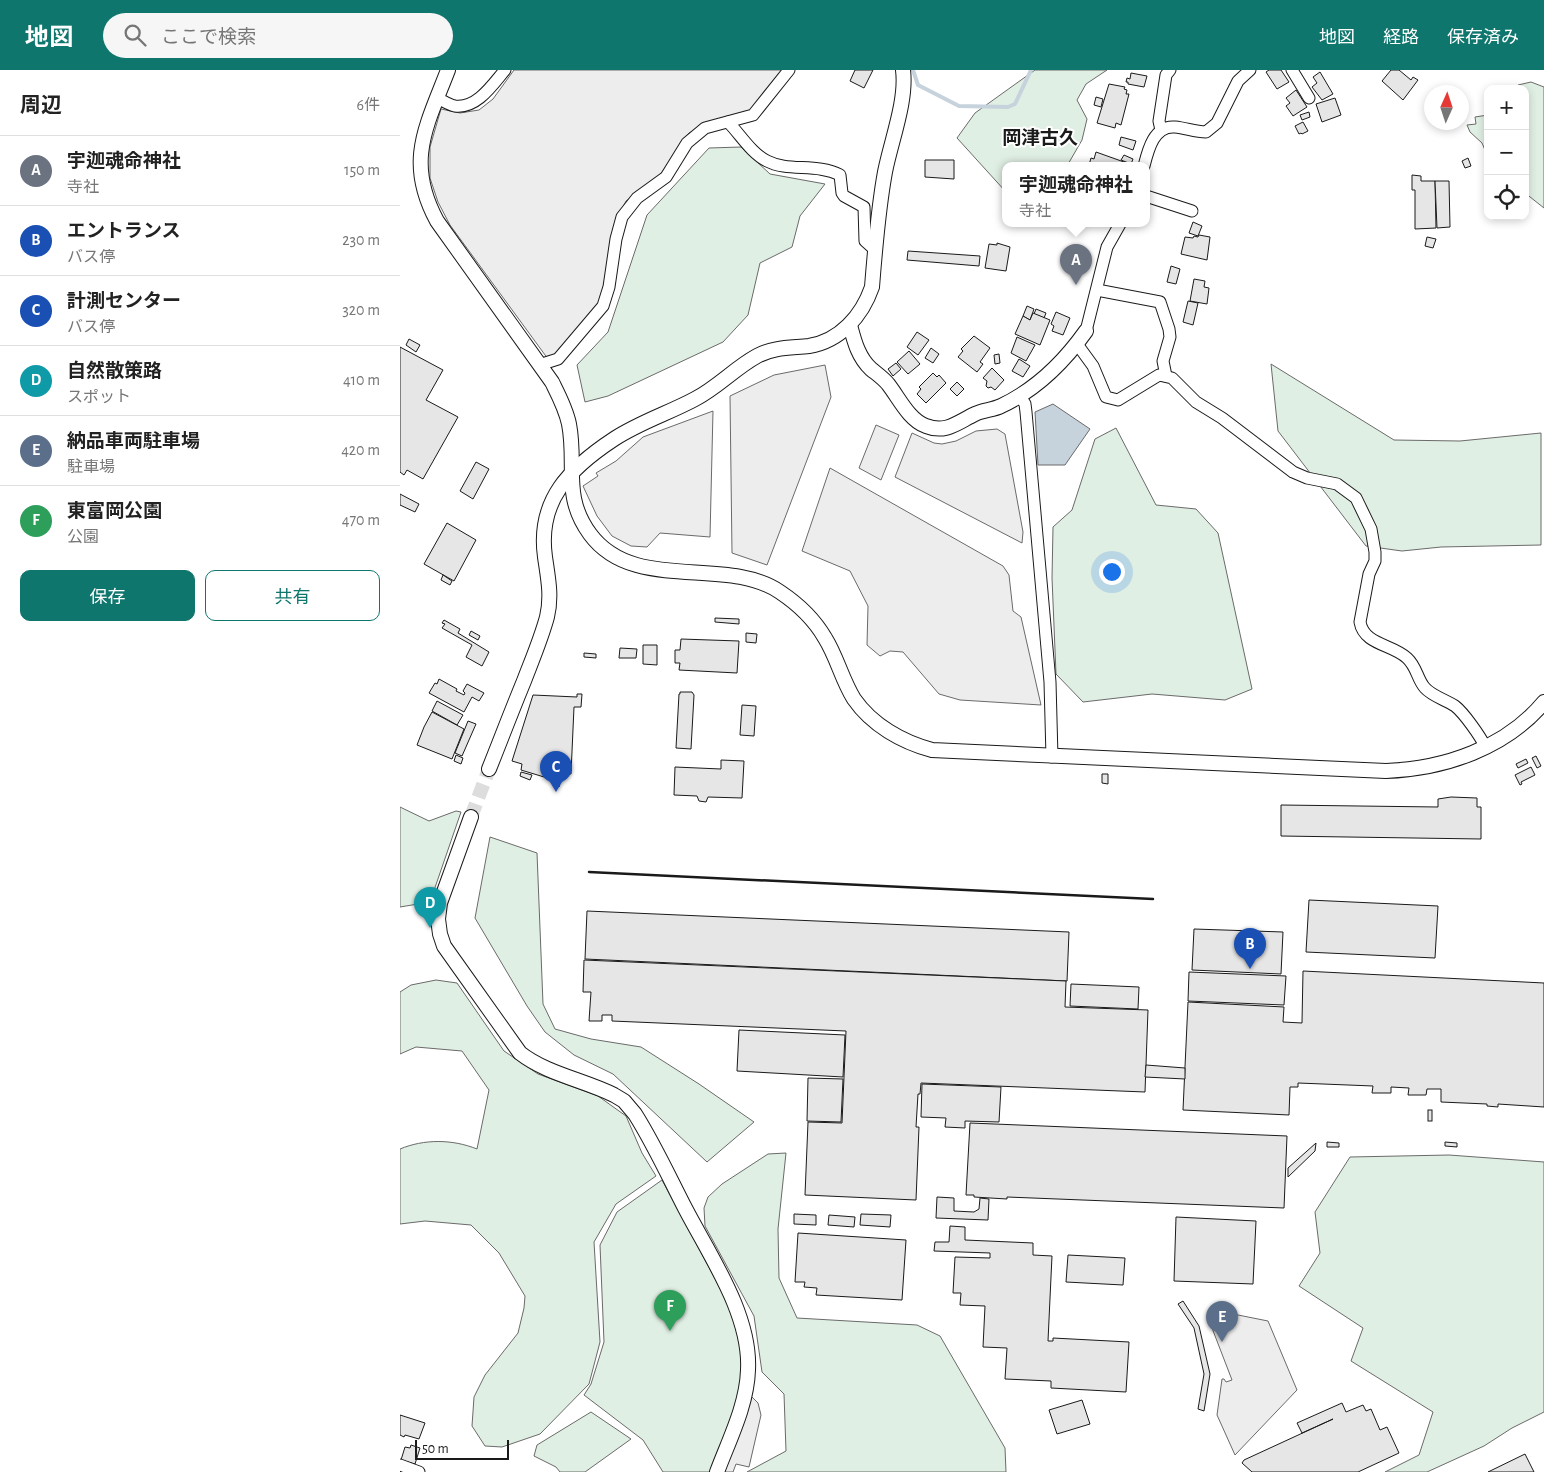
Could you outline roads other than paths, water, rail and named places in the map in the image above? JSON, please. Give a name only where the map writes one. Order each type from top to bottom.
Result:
[{"type":"street","points":[[448,70],[424,130],[421,154],[422,183],[429,208],[458,253],[555,389],[565,410],[569,425],[572,494],[577,510],[590,534],[609,552],[637,566],[750,580],[778,591],[794,602],[813,621],[826,639],[855,700],[873,719],[892,734],[905,741],[932,750],[1386,771],[1405,770],[1452,761],[1512,731],[1544,702]]},
{"type":"street","points":[[437,98],[454,106],[467,105],[485,93],[505,70]]},
{"type":"street","points":[[539,365],[558,359],[603,306],[609,287],[616,239],[622,217],[637,198],[666,176],[687,143],[705,128],[753,115],[789,70]]},
{"type":"street","points":[[489,769],[547,617],[550,597],[543,540],[544,522],[552,499],[571,473],[615,438],[702,395],[759,355],[772,350],[821,343],[834,337],[850,325],[867,301],[872,287],[883,183],[904,93],[904,70]]},
{"type":"street","points":[[1162,130],[1159,121],[1166,75],[1170,70]]},
{"type":"street","points":[[1145,162],[1148,150],[1156,135],[1162,130],[1174,127],[1195,132],[1206,132],[1217,123],[1238,81],[1250,70]]},
{"type":"street","points":[[1292,70],[1309,98]]},
{"type":"street","points":[[728,122],[758,155],[768,162],[830,170],[840,175],[842,194],[864,207],[865,241],[875,250]]},
{"type":"street","points":[[1150,197],[1192,211]]},
{"type":"street","points":[[850,325],[863,360],[888,384],[913,418],[920,424],[928,427],[947,429],[980,411],[998,407],[1020,396],[1047,375],[1077,344],[1086,331],[1107,247],[1118,227]]},
{"type":"street","points":[[1097,290],[1160,302],[1170,337],[1163,361],[1166,376]]},
{"type":"street","points":[[1077,344],[1092,366],[1106,397],[1118,400],[1159,375],[1172,378],[1196,402],[1222,418],[1293,472],[1307,478],[1337,484],[1356,498],[1370,529],[1375,552],[1375,561],[1368,574],[1360,622],[1361,628],[1369,638],[1401,653],[1409,660],[1414,665],[1424,688],[1456,707],[1485,746]]},
{"type":"street","points":[[1020,396],[1025,404],[1026,412],[1046,634],[1050,682],[1052,756]]},
{"type":"street","points":[[470,817],[440,903],[438,919],[444,946],[520,1052],[531,1061],[545,1068],[614,1095],[624,1101],[635,1114],[741,1319],[747,1349],[747,1386],[717,1472]]},
{"type":"street","points":[[400,1465],[419,1472]]},
{"type":"waterway","points":[[913,70],[918,85],[959,106],[1008,107],[1015,104],[1031,70]]},
{"type":"tunnel","points":[[471,817],[489,769]]},
{"type":"place","name":"宇迦魂命神社","points":[[1076,285]]},
{"type":"place","name":"計測センター","points":[[556,792]]},
{"type":"place","name":"自然散策路","points":[[430,928]]},
{"type":"place","name":"エントランス","points":[[1250,969]]},
{"type":"place","name":"東富岡公園","points":[[670,1331]]},
{"type":"place","name":"納品車両駐車場","points":[[1222,1342]]},
{"type":"district","name":"岡津古久","points":[[1040,137]]}]
